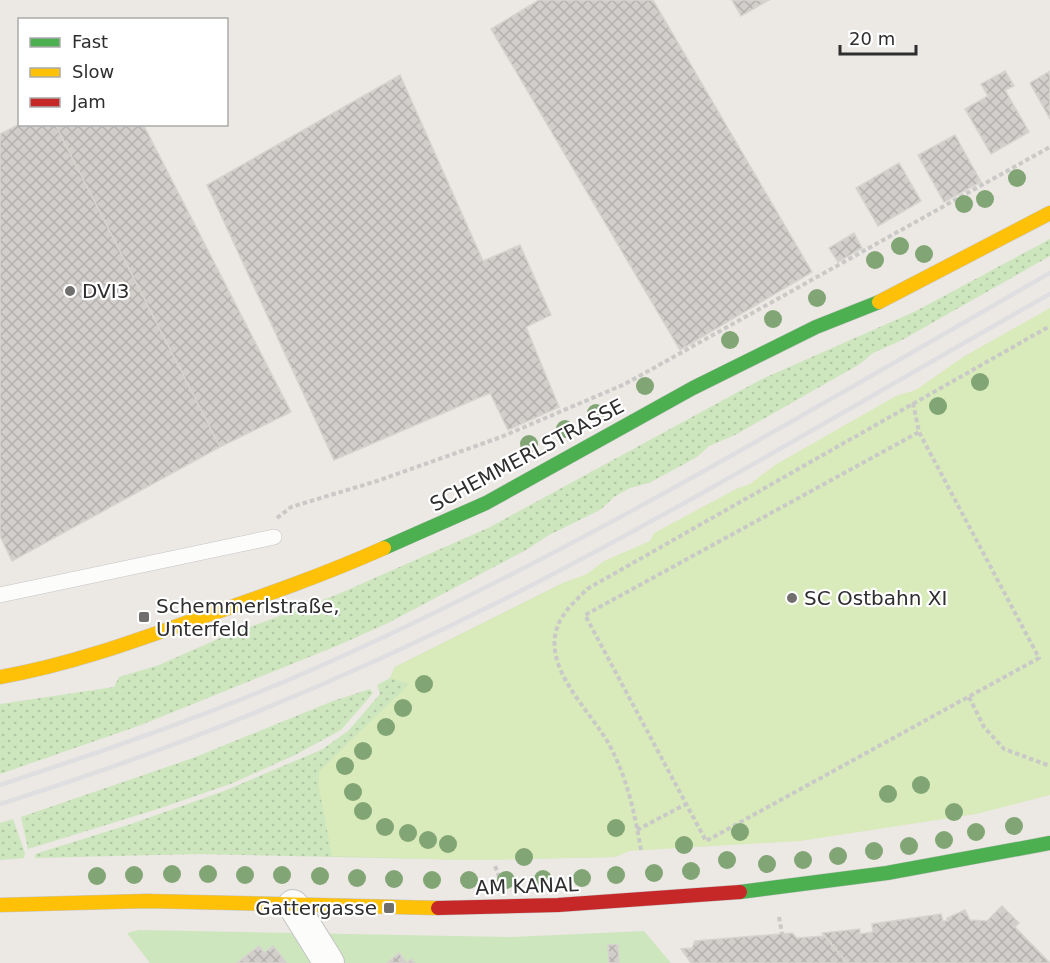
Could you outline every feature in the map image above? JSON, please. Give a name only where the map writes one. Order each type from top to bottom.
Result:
[{"type":"main road","name":"SCHEMMERLSTRASSE","points":[[1,675],[36,671],[129,643],[334,570],[464,513],[693,388],[816,327],[897,295],[1050,213]]},
{"type":"main road","name":"AM KANAL","points":[[0,905],[88,901],[455,908],[644,901],[876,876],[1050,843]]},
{"type":"street","points":[[292,905],[329,963]]},
{"type":"lane","points":[[0,595],[274,537]]},
{"type":"path","points":[[274,537],[278,516],[291,507],[377,481],[501,437],[625,384],[1050,147]]},
{"type":"path","points":[[641,850],[627,785],[611,747],[570,688],[558,663],[556,636],[564,614],[587,590],[1050,326]]},
{"type":"path","points":[[913,403],[919,432],[1039,658],[706,841],[585,615],[919,432]]},
{"type":"path","points":[[969,697],[984,728],[1004,748],[1050,766]]},
{"type":"path","points":[[637,830],[686,804]]},
{"type":"path","points":[[779,916],[782,934]]},
{"type":"green space","points":[[1050,239],[1050,256],[902,340],[873,353],[860,364],[735,435],[709,446],[697,457],[649,483],[630,488],[614,497],[600,510],[549,535],[526,550],[388,623],[141,725],[0,774],[0,704],[114,687],[119,677],[159,665],[220,638],[336,595],[488,528],[760,380],[916,311]]},
{"type":"green space","name":"SC Ostbahn XI","points":[[1050,308],[1050,795],[976,814],[800,841],[629,851],[616,857],[470,860],[332,856],[319,788],[319,772],[409,684],[390,678],[395,667],[565,582],[587,574],[604,561],[650,541],[654,533],[736,489],[750,484],[775,465],[896,396],[916,390],[963,357]]},
{"type":"green space","points":[[565,582],[616,857],[470,860],[199,854],[35,858],[35,854],[131,824],[224,791],[323,749],[349,730],[380,694],[377,685],[390,678],[395,667]]},
{"type":"green space","points":[[370,689],[373,693],[341,730],[295,755],[233,783],[28,849],[21,817],[193,758],[333,701]]},
{"type":"green space","points":[[13,819],[25,853],[24,858],[0,860],[0,823]]},
{"type":"green space","points":[[139,930],[512,937],[644,931],[671,963],[150,963],[127,933]]},
{"type":"building","points":[[539,0],[653,0],[812,272],[680,350],[491,29]]},
{"type":"building","points":[[732,0],[769,0],[741,16]]},
{"type":"building","points":[[1005,71],[1014,86],[1005,90],[1029,132],[991,154],[965,109],[988,96],[981,84]]},
{"type":"building","points":[[1050,71],[1050,119],[1030,83]]},
{"type":"building","points":[[400,75],[483,261],[520,245],[551,315],[526,327],[559,407],[508,430],[490,393],[334,460],[207,185]]},
{"type":"building","name":"DVI3","points":[[18,125],[56,126],[220,447],[12,561],[0,536],[0,134]]},
{"type":"building","points":[[56,126],[144,126],[291,412],[220,447]]},
{"type":"building","points":[[955,135],[981,182],[944,202],[918,155]]},
{"type":"building","points":[[899,163],[921,201],[878,226],[856,188]]},
{"type":"building","points":[[854,233],[862,248],[838,262],[829,248]]},
{"type":"building","points":[[1002,906],[1019,923],[1015,927],[1050,963],[847,963],[822,933],[860,929],[860,934],[873,932],[872,924],[941,914],[943,921],[947,921],[947,918],[965,910],[970,920],[987,921]]},
{"type":"building","points":[[792,933],[797,938],[825,936],[847,963],[691,963],[681,949],[692,948],[695,941]]},
{"type":"building","points":[[618,944],[619,963],[609,963],[608,945]]},
{"type":"building","points":[[259,946],[264,953],[273,946],[287,963],[237,963]]},
{"type":"building","points":[[399,953],[407,963],[387,963]]},
{"type":"railway","points":[[0,785],[245,698],[418,621],[511,575],[692,478],[1050,273]]},
{"type":"railway","points":[[0,804],[69,782],[204,733],[337,678],[468,617],[663,515],[1050,294]]},
{"type":"traffic: fast","points":[[384,548],[486,503],[693,388],[816,327],[879,302]]},
{"type":"traffic: fast","points":[[740,892],[887,873],[1050,843]]},
{"type":"traffic: slow","points":[[879,302],[1050,213]]},
{"type":"traffic: slow","points":[[0,677],[52,666],[129,643],[296,584],[384,548]]},
{"type":"traffic: slow","points":[[0,905],[147,901],[438,908]]},
{"type":"traffic: jam","points":[[438,908],[558,905],[740,892]]},
{"type":"place","name":"DVI3","points":[[70,291]]},
{"type":"place","name":"SC Ostbahn XI","points":[[792,598]]},
{"type":"place","name":"Schemmerlstraße, Unterfeld","points":[[144,617]]},
{"type":"place","name":"Gattergasse","points":[[389,908]]}]
